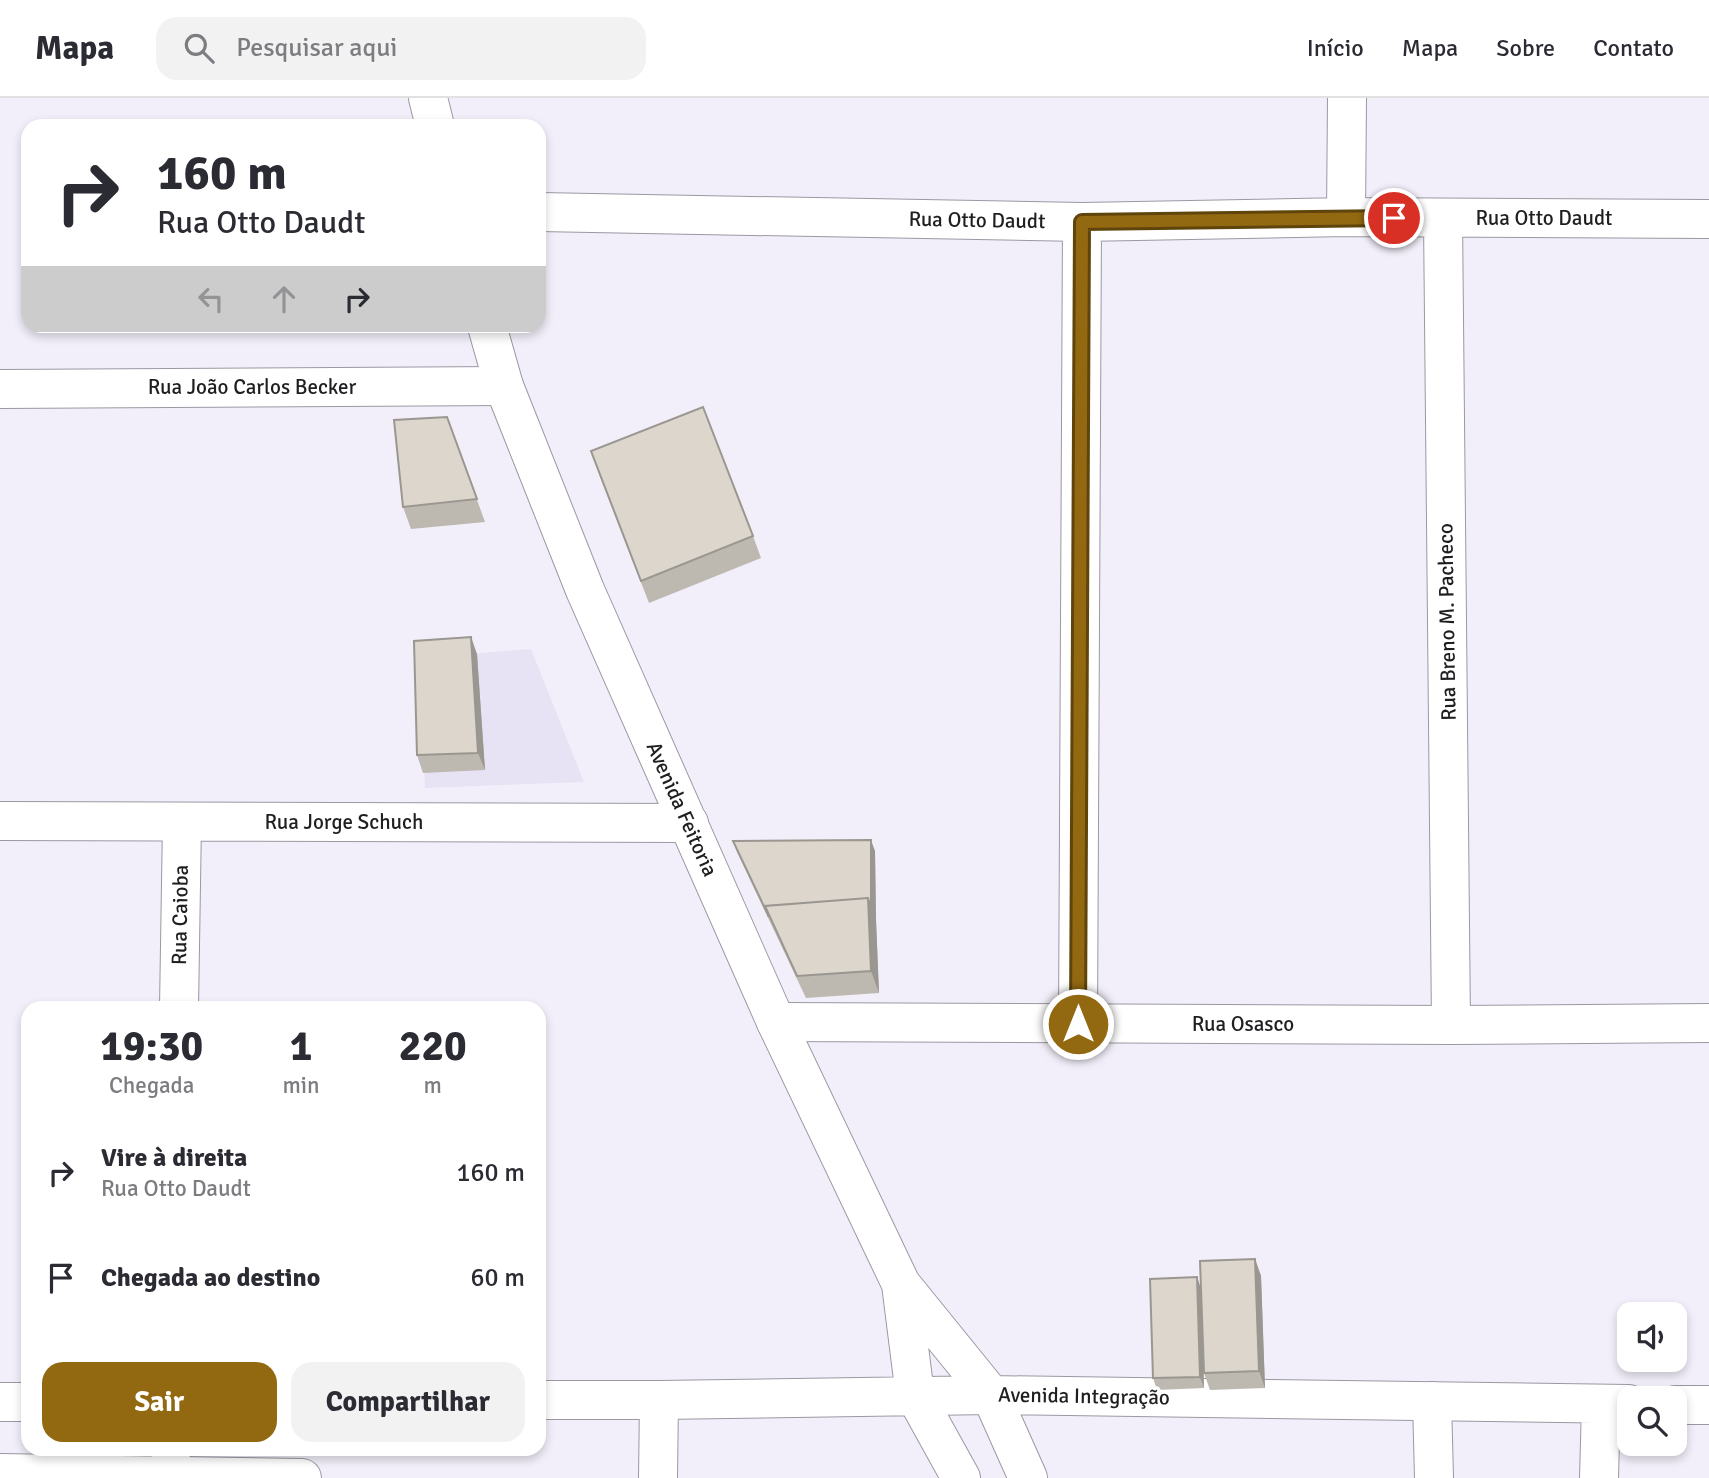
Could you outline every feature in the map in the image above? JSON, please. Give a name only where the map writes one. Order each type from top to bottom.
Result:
[{"type":"street","points":[[428,98],[433,119]]},
{"type":"street","points":[[1346,218],[1347,98]]},
{"type":"street","name":"Rua Otto Daudt","points":[[546,212],[1082,222],[1346,218],[1709,219]]},
{"type":"street","name":"Rua Breno M. Pacheco","points":[[1443,218],[1451,1025]]},
{"type":"street","points":[[1078,1024],[1082,222]]},
{"type":"street","name":"Avenida Feitoria","points":[[489,333],[504,386],[585,590],[776,1022],[901,1284],[991,1395],[1028,1478]]},
{"type":"street","name":"Rua João Carlos Becker","points":[[0,389],[504,386]]},
{"type":"street","name":"Rua Jorge Schuch","points":[[0,821],[689,823]]},
{"type":"street","name":"Rua Caioba","points":[[179,1001],[182,822]]},
{"type":"street","name":"Rua Osasco","points":[[776,1022],[1451,1025],[1709,1023]]},
{"type":"street","name":"Avenida Feitoria","points":[[901,1284],[915,1395],[961,1478]]},
{"type":"street","name":"Avenida Integração","points":[[546,1401],[991,1395],[1615,1404]]},
{"type":"street","points":[[659,1401],[659,1478]]},
{"type":"street","points":[[1432,1401],[1434,1478]]},
{"type":"street","points":[[0,1402],[21,1402]]},
{"type":"street","points":[[1599,1478],[1615,1404]]},
{"type":"street","points":[[1687,1405],[1709,1405]]},
{"type":"street","points":[[0,1473],[170,1462],[279,1478],[302,1478]]},
{"type":"shaded area","points":[[531,649],[584,782],[425,788],[420,658]]},
{"type":"building","points":[[703,407],[753,536],[641,581],[591,451]]},
{"type":"building","points":[[447,417],[477,499],[403,507],[394,420]]},
{"type":"building","points":[[471,637],[478,753],[417,755],[414,641]]},
{"type":"building","points":[[871,840],[871,908],[868,898],[765,906],[769,917],[733,841]]},
{"type":"building","points":[[868,898],[871,971],[797,976],[765,906]]},
{"type":"building","points":[[1255,1259],[1259,1371],[1204,1373],[1200,1261]]},
{"type":"building","points":[[1197,1277],[1200,1377],[1153,1378],[1150,1279]]},
{"type":"route","points":[[1078,1024],[1082,222],[1394,218]]}]
